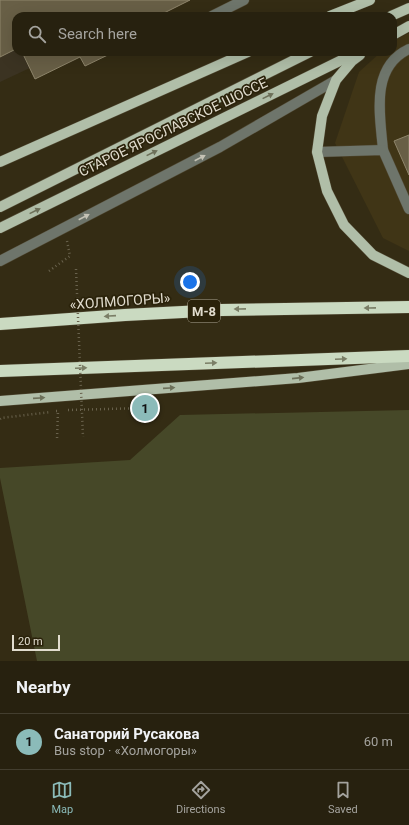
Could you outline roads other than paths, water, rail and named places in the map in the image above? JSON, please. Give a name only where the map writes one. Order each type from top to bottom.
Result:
[{"type":"highway","name":"«ХОЛМОГОРЫ»","points":[[0,324],[221,310],[409,307]]},
{"type":"highway","points":[[0,371],[409,356]]},
{"type":"main road","points":[[340,12],[370,0]]},
{"type":"main road","points":[[397,13],[409,8]]},
{"type":"main road","points":[[397,32],[409,26]]},
{"type":"main road","points":[[0,162],[239,56]]},
{"type":"main road","name":"СТАРОЕ ЯРОСЛАВСКОЕ ШОССЕ","points":[[0,207],[302,56]]},
{"type":"main road","name":"СТАРОЕ ЯРОСЛАВСКОЕ ШОССЕ","points":[[0,228],[350,56]]},
{"type":"main road","points":[[359,56],[352,61],[336,80],[322,116],[317,152],[327,191],[344,225],[373,255],[409,273]]},
{"type":"main road","points":[[0,401],[298,378],[409,364]]},
{"type":"street","points":[[220,12],[244,0]]},
{"type":"street","points":[[397,56],[399,53],[409,49]]},
{"type":"street","points":[[397,56],[383,74],[379,105],[383,150],[409,208]]},
{"type":"street","points":[[0,261],[220,147],[336,80]]},
{"type":"street","points":[[317,152],[383,150]]},
{"type":"place","name":"Санаторий Русакова","points":[[145,408]]}]
